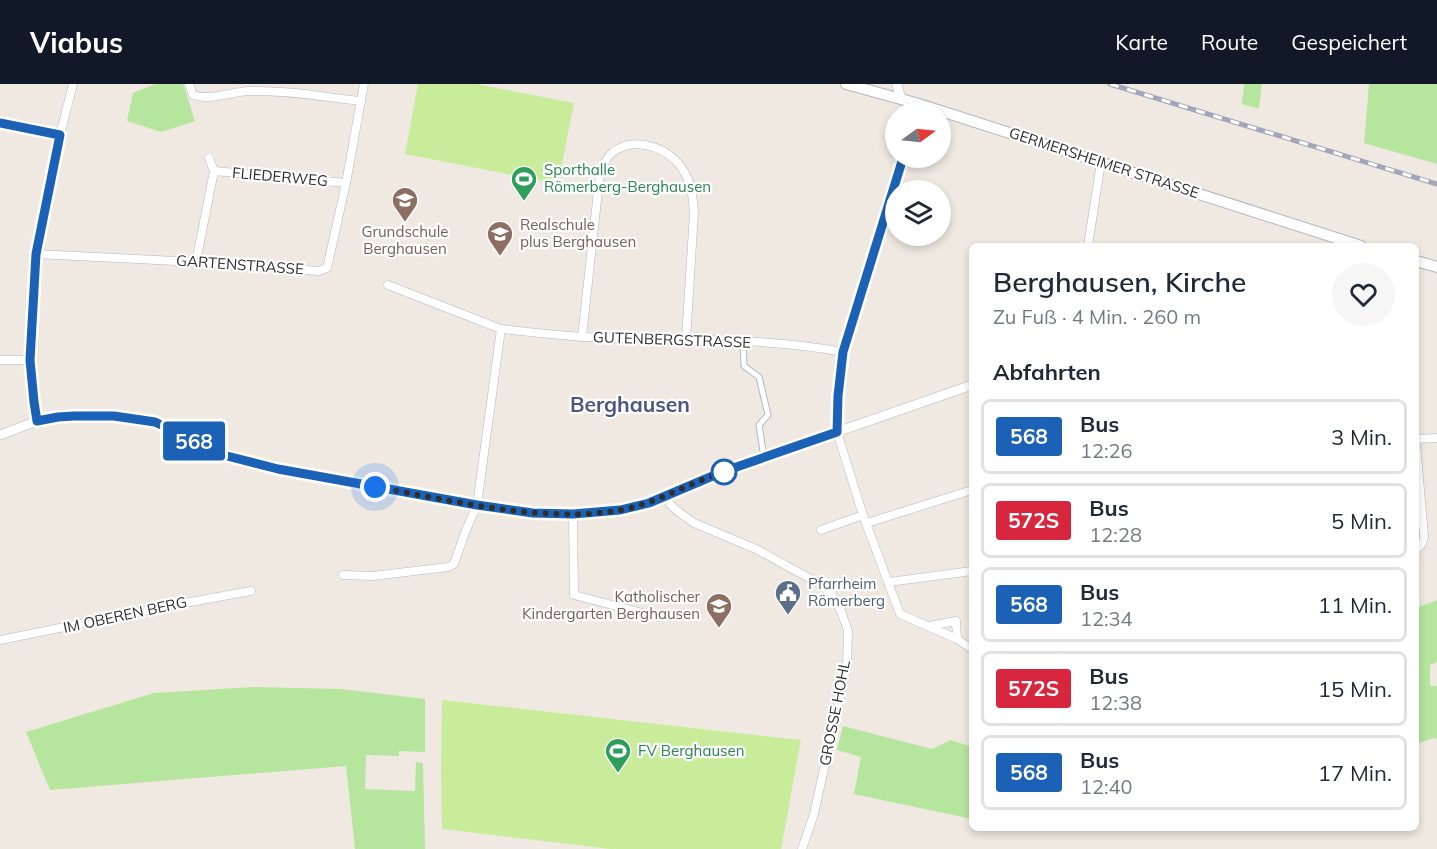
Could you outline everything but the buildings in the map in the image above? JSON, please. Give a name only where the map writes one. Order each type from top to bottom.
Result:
[{"type":"main road","name":"GERMERSHEIMER STRASSE","points":[[846,84],[907,102]]},
{"type":"main road","name":"GERMERSHEIMER STRASSE","points":[[951,118],[1101,162],[1347,243]]},
{"type":"main road","points":[[1419,262],[1437,267]]},
{"type":"street","points":[[37,421],[30,360],[36,254],[60,135],[73,84]]},
{"type":"street","points":[[189,84],[193,95],[203,98],[257,91],[361,101]]},
{"type":"street","name":"GARTENSTRASSE","points":[[36,254],[319,271],[327,268],[346,183],[364,84]]},
{"type":"street","points":[[897,84],[901,99]]},
{"type":"street","points":[[0,123],[60,135]]},
{"type":"street","points":[[582,337],[600,173],[612,153],[628,145],[642,144],[671,156],[690,182],[694,213],[686,339]]},
{"type":"street","name":"FLIEDERWEG","points":[[196,262],[214,171],[209,158]]},
{"type":"street","points":[[1088,243],[1101,162]]},
{"type":"street","points":[[900,168],[843,352],[837,432],[863,515],[900,614],[957,639],[969,647]]},
{"type":"street","name":"FLIEDERWEG","points":[[214,171],[346,183]]},
{"type":"street","name":"GUTENBERGSTRASSE","points":[[387,285],[501,329],[582,337],[743,342],[843,352]]},
{"type":"street","points":[[343,575],[400,574],[448,567],[454,564],[477,505],[501,329]]},
{"type":"street","points":[[743,342],[744,366],[759,377],[768,415],[759,425],[764,458]]},
{"type":"street","points":[[0,360],[30,360]]},
{"type":"street","points":[[0,435],[37,421],[58,417],[114,416],[155,422],[227,456],[278,469],[477,505],[533,513],[573,514],[620,510],[649,503],[722,472],[969,386]]},
{"type":"street","points":[[1419,441],[1437,438]]},
{"type":"street","points":[[1419,477],[1424,536],[1423,543],[1419,548]]},
{"type":"street","points":[[867,523],[969,491]]},
{"type":"street","name":"GROSSE HOHL","points":[[667,495],[675,510],[694,524],[756,549],[818,583],[831,593],[841,610],[848,631],[847,665],[814,814],[802,849]]},
{"type":"street","points":[[573,514],[574,595],[658,617]]},
{"type":"street","points":[[821,530],[863,515]]},
{"type":"street","points":[[889,582],[969,571]]},
{"type":"street","name":"IM OBEREN BERG","points":[[0,640],[251,591]]},
{"type":"street","points":[[929,626],[956,621],[957,639]]},
{"type":"green space","points":[[156,84],[183,84],[195,121],[161,132],[127,121],[133,93]]},
{"type":"green space","points":[[418,84],[476,84],[574,103],[558,184],[405,154]]},
{"type":"green space","points":[[1244,84],[1262,84],[1259,109],[1242,104]]},
{"type":"green space","points":[[1369,84],[1437,84],[1437,164],[1364,143]]},
{"type":"green space","points":[[1437,600],[1437,662],[1430,665],[1430,686],[1437,686],[1437,739],[1433,738],[1419,743],[1419,607]]},
{"type":"green space","points":[[254,687],[341,689],[425,699],[425,752],[399,751],[399,756],[366,755],[365,789],[415,791],[416,762],[423,763],[425,849],[355,849],[346,766],[50,790],[26,732],[154,693]]},
{"type":"green space","name":"FV Berghausen","points":[[442,700],[801,740],[781,849],[610,849],[442,829]]},
{"type":"green space","points":[[843,726],[932,749],[951,740],[969,746],[969,818],[854,794],[861,757],[837,750]]},
{"type":"railway","points":[[1110,84],[1437,184]]},
{"type":"bus line","name":"568","points":[[0,123],[60,135],[36,254],[30,360],[37,421],[58,417],[114,416],[155,422],[227,456],[278,469],[533,513],[573,514],[620,510],[649,503],[722,472],[837,432],[843,352],[900,168]]},
{"type":"place","name":"Sporthalle Römerberg-Berghausen","points":[[524,202]]},
{"type":"place","name":"Grundschule Berghausen","points":[[405,223]]},
{"type":"place","name":"Realschule plus Berghausen","points":[[500,257]]},
{"type":"place","name":"Pfarrheim Römerberg","points":[[788,616]]},
{"type":"place","name":"Katholischer Kindergarten Berghausen","points":[[719,629]]},
{"type":"place","name":"FV Berghausen","points":[[618,774]]},
{"type":"district","name":"Berghausen","points":[[630,405]]},
{"type":"route","points":[[375,487],[533,513],[573,514],[620,510],[649,503],[724,472]]}]
